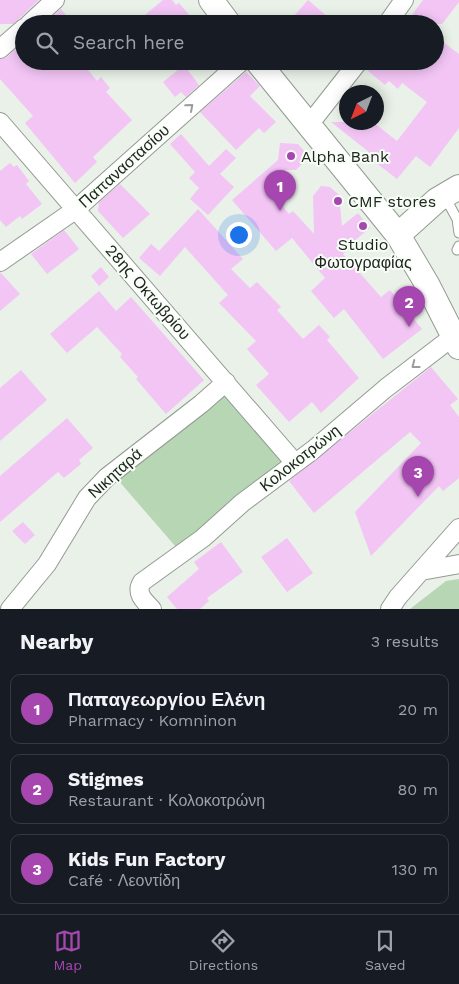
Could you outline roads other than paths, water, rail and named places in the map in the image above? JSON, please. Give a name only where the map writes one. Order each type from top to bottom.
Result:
[{"type":"main road","points":[[211,0],[222,15]]},
{"type":"main road","points":[[264,70],[398,235],[427,284],[456,341]]},
{"type":"main road","points":[[398,235],[451,190]]},
{"type":"street","points":[[39,15],[55,0]]},
{"type":"street","points":[[393,15],[404,0]]},
{"type":"street","points":[[0,48],[15,36]]},
{"type":"street","name":"Παπαναστασίου","points":[[0,262],[75,210],[232,70]]},
{"type":"street","points":[[308,126],[352,70]]},
{"type":"street","name":"28ης Οκτωβρίου","points":[[0,122],[295,463]]},
{"type":"street","name":"Κολοκοτρώνη","points":[[152,609],[140,596],[140,585],[145,580],[203,538],[242,503],[456,341]]},
{"type":"street","name":"Νικηταρά","points":[[10,609],[47,564],[87,498],[107,477],[201,404],[226,382]]},
{"type":"street","points":[[390,609],[459,528]]},
{"type":"street","points":[[421,571],[459,564]]},
{"type":"lane","points":[[451,190],[459,233]]},
{"type":"place","name":"Alpha Bank","points":[[291,156]]},
{"type":"place","name":"CMF stores","points":[[338,201]]},
{"type":"place","name":"Παπαγεωργίου Ελένη","points":[[280,211]]},
{"type":"place","name":"Studio Φωτογραφίας","points":[[363,226]]},
{"type":"place","name":"Stigmes","points":[[409,327]]},
{"type":"place","name":"Kids Fun Factory","points":[[418,497]]}]
